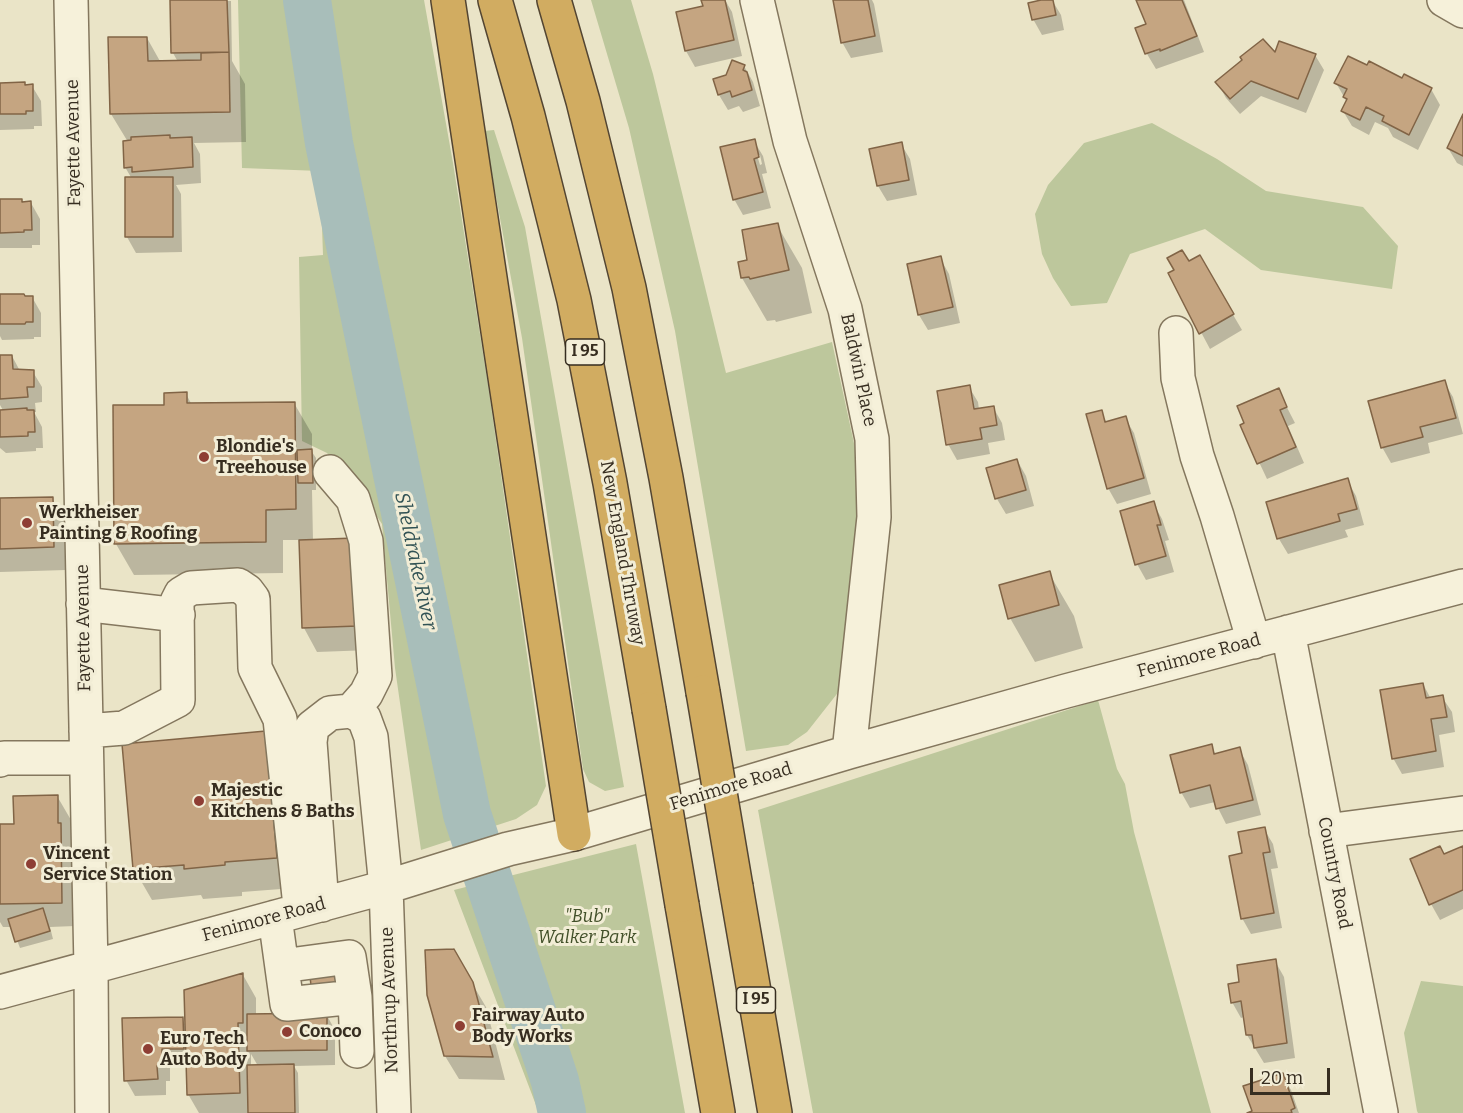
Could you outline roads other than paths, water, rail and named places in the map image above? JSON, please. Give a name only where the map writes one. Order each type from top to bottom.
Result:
[{"type":"highway","points":[[448,0],[574,834]]},
{"type":"highway","name":"New England Thruway","points":[[495,0],[528,116],[574,300],[610,483],[718,1113]]},
{"type":"highway","name":"I 95","points":[[554,0],[583,101],[629,288],[666,478],[776,1113]]},
{"type":"street","name":"Fayette Avenue","points":[[70,0],[91,968],[92,1113]]},
{"type":"street","name":"Baldwin Place","points":[[757,0],[789,141],[845,309],[872,439],[874,517],[849,752]]},
{"type":"street","points":[[1444,0],[1463,11]]},
{"type":"street","points":[[1176,333],[1178,378],[1197,456],[1254,642]]},
{"type":"street","points":[[330,472],[353,499],[366,541],[375,676],[366,694],[351,711],[330,713],[312,727],[299,911],[282,966],[349,957],[354,993],[357,1051]]},
{"type":"street","points":[[0,760],[86,744],[124,728],[178,700],[177,602],[181,594],[191,588],[238,585],[248,591],[253,599],[255,668],[279,719],[299,911]]},
{"type":"street","name":"Fenimore Road","points":[[0,992],[387,887],[508,849],[574,834],[849,752],[1066,691],[1463,586]]},
{"type":"street","points":[[83,604],[178,615]]},
{"type":"street","name":"Country Road","points":[[1288,632],[1381,1113]]},
{"type":"street","name":"Northrup Avenue","points":[[351,711],[364,718],[371,737],[387,887],[394,1113]]},
{"type":"street","points":[[1326,831],[1463,813]]},
{"type":"street","points":[[354,993],[390,984]]},
{"type":"waterway","name":"Sheldrake River","points":[[307,0],[329,143],[467,814],[555,1081],[562,1113]]},
{"type":"place","name":"Blondie's Treehouse","points":[[204,457]]},
{"type":"place","name":"Werkheiser Painting & Roofing","points":[[27,523]]},
{"type":"place","name":"Majestic Kitchens & Baths","points":[[199,801]]},
{"type":"place","name":"Vincent Service Station","points":[[31,864]]},
{"type":"place","name":"Fairway Auto Body Works","points":[[460,1026]]},
{"type":"place","name":"Conoco","points":[[287,1032]]},
{"type":"place","name":"Euro Tech Auto Body","points":[[148,1049]]},
{"type":"park label","name":"\"Bub\" Walker Park","points":[[587,927]]}]
